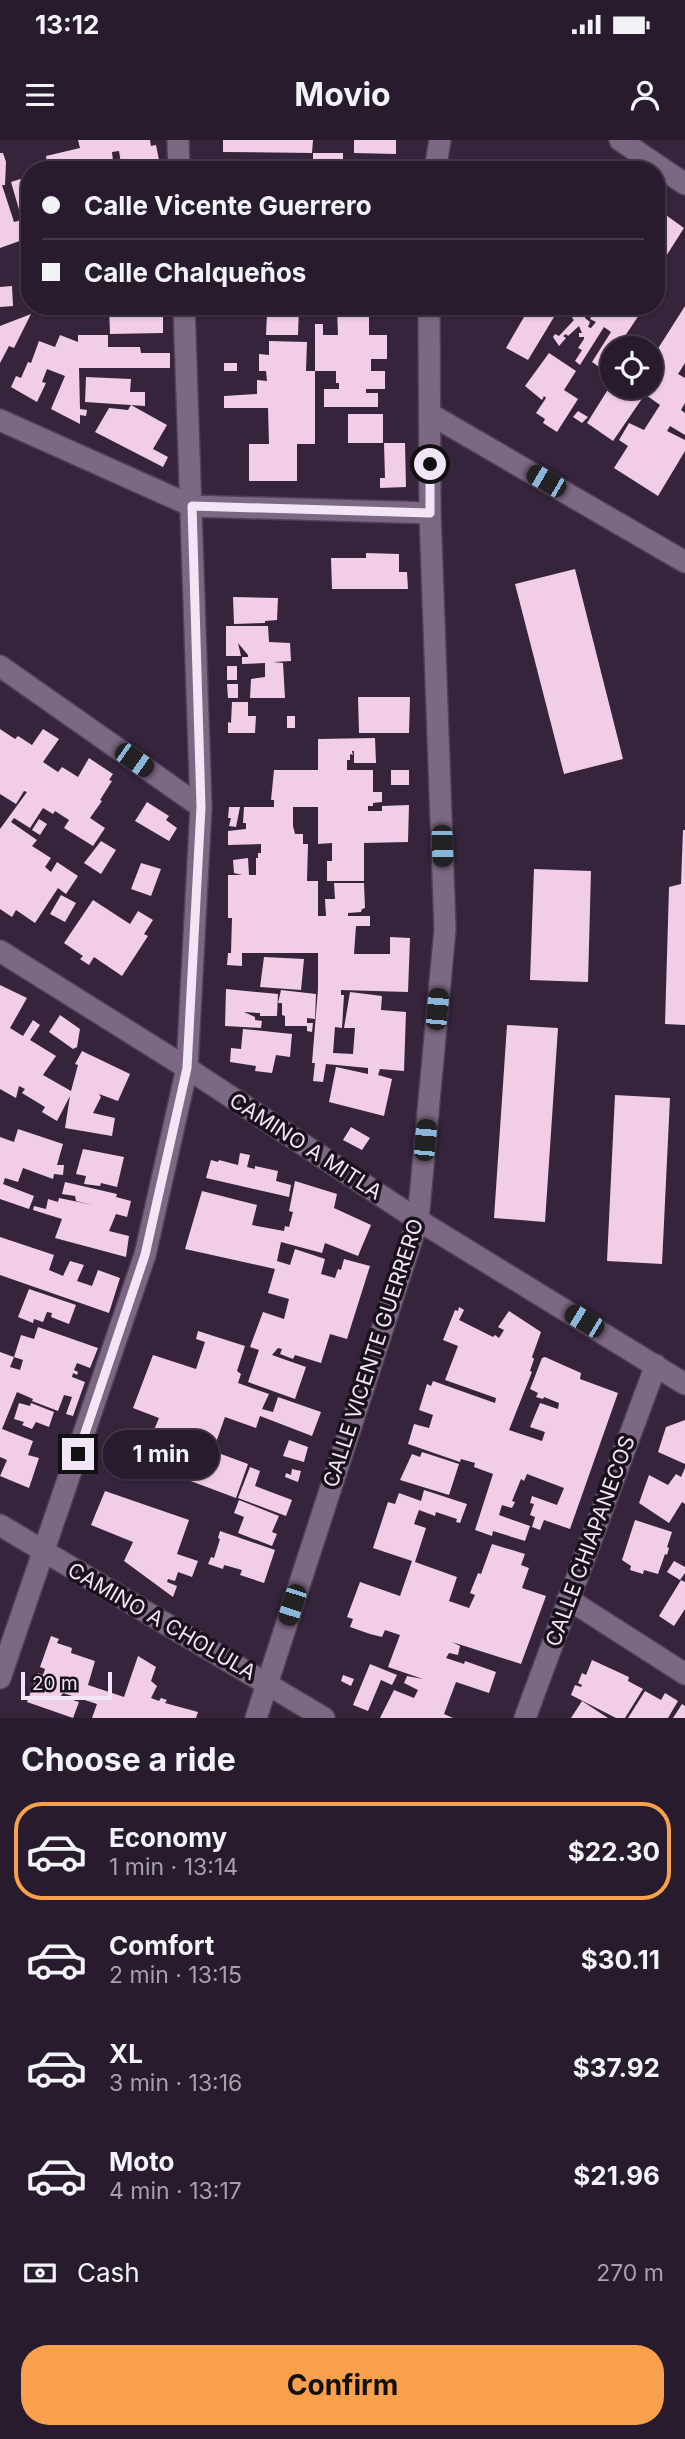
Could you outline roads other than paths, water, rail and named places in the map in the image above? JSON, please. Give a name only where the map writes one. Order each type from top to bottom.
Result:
[{"type":"street","points":[[178,140],[179,161]]},
{"type":"street","points":[[436,161],[440,140]]},
{"type":"street","points":[[621,140],[652,161]]},
{"type":"street","points":[[665,170],[685,184]]},
{"type":"street","points":[[0,1678],[145,1255],[187,1068],[201,807],[184,315]]},
{"type":"street","name":"CALLE VICENTE GUERRERO","points":[[256,1718],[418,1220],[445,929],[430,513],[429,315]]},
{"type":"street","points":[[430,414],[685,562]]},
{"type":"street","points":[[0,420],[192,506],[430,513]]},
{"type":"street","points":[[0,666],[201,807]]},
{"type":"street","name":"CAMINO A MITLA","points":[[0,951],[187,1068],[418,1220],[685,1384]]},
{"type":"street","name":"CALLE CHIAPANECOS","points":[[526,1718],[656,1365]]},
{"type":"street","name":"CAMINO A CHOLULA","points":[[0,1525],[324,1718]]},
{"type":"street","points":[[568,1599],[685,1674]]}]
